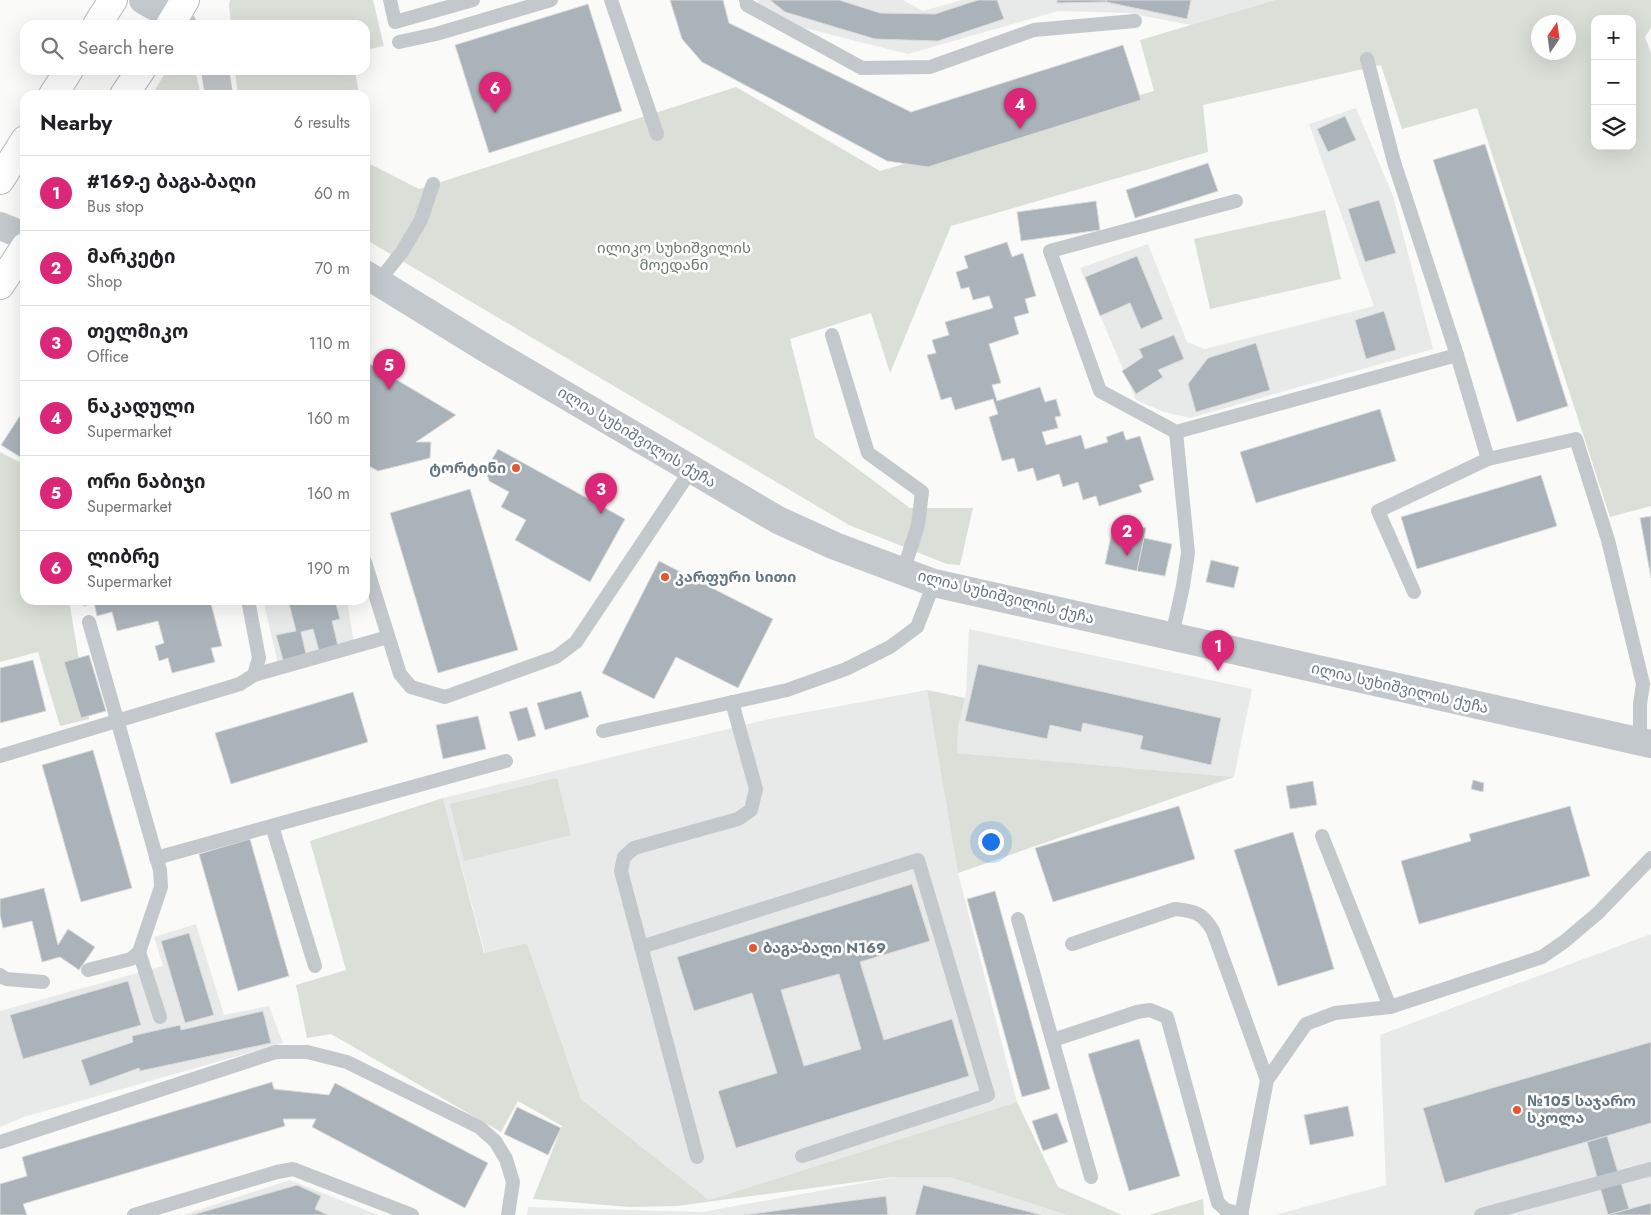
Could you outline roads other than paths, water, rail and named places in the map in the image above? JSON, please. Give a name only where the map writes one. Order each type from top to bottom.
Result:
[{"type":"main road","points":[[100,20],[113,0]]},
{"type":"main road","points":[[56,90],[66,75]]},
{"type":"main road","points":[[127,90],[138,75]]},
{"type":"main road","points":[[0,180],[20,148]]},
{"type":"main road","points":[[0,285],[20,255]]},
{"type":"street","points":[[144,0],[178,17]]},
{"type":"street","points":[[216,75],[218,90]]},
{"type":"street","points":[[0,226],[20,234]]},
{"type":"street","name":"ილია სუხიშვილის ქუჩა","points":[[372,278],[691,470],[778,520],[835,546],[903,572],[934,583],[1646,743]]},
{"type":"lane","points":[[390,0],[395,22],[473,0]]},
{"type":"lane","points":[[399,42],[436,34],[550,0]]},
{"type":"lane","points":[[611,0],[657,134]]},
{"type":"lane","points":[[746,0],[748,6],[862,68],[930,68],[1034,30],[1135,21]]},
{"type":"lane","points":[[1367,60],[1394,162],[1488,459]]},
{"type":"lane","points":[[372,278],[402,252],[421,220],[433,184]]},
{"type":"lane","points":[[1236,201],[1050,251],[1100,391],[1176,432],[1456,355]]},
{"type":"lane","points":[[832,334],[868,453],[922,492],[918,525],[903,572]]},
{"type":"lane","points":[[1172,636],[1188,553],[1176,432]]},
{"type":"lane","points":[[1414,592],[1378,511],[1488,459],[1576,440],[1608,540],[1643,684],[1640,704],[1646,743]]},
{"type":"lane","points":[[370,578],[400,674],[411,687],[445,697],[556,657],[576,642],[691,470]]},
{"type":"lane","points":[[603,731],[787,690],[846,669],[890,647],[917,628],[934,583]]},
{"type":"lane","points":[[249,605],[259,658],[254,674]]},
{"type":"lane","points":[[88,970],[131,959],[139,952],[161,887],[160,870],[89,622]]},
{"type":"lane","points":[[0,756],[240,684],[254,674],[388,637]]},
{"type":"lane","points":[[697,1157],[621,871],[624,857],[634,848],[738,820],[751,810],[756,789],[732,702]]},
{"type":"lane","points":[[156,858],[506,761]]},
{"type":"lane","points":[[272,826],[315,966]]},
{"type":"lane","points":[[1322,836],[1390,1007]]},
{"type":"lane","points":[[1053,1040],[1150,1010],[1167,1017],[1218,1203],[1226,1210],[1241,1214],[1267,1080],[1306,1024],[1335,1013],[1390,1007],[1542,957],[1565,941],[1598,913],[1651,858]]},
{"type":"lane","points":[[641,947],[918,860],[988,1094],[802,1156]]},
{"type":"lane","points":[[1072,944],[1175,909],[1192,910],[1206,919],[1213,931],[1267,1080]]},
{"type":"lane","points":[[1018,919],[1091,1177]]},
{"type":"lane","points":[[139,952],[160,1017]]},
{"type":"lane","points":[[0,975],[6,979],[44,982]]},
{"type":"lane","points":[[0,1142],[276,1052],[307,1052],[347,1062],[479,1127],[495,1141],[506,1159],[513,1182],[508,1215]]},
{"type":"lane","points":[[134,1215],[293,1168],[412,1215]]},
{"type":"lane","points":[[1481,1215],[1651,1169]]},
{"type":"place","name":"ლიბრე","points":[[495,113]]},
{"type":"place","name":"ნაკადული","points":[[1020,129]]},
{"type":"place","name":"ორი ნაბიჯი","points":[[389,390]]},
{"type":"place","name":"ტორტინი","points":[[516,468]]},
{"type":"place","name":"თელმიკო","points":[[601,514]]},
{"type":"place","name":"მარკეტი","points":[[1127,556]]},
{"type":"place","name":"კარფური სითი","points":[[665,577]]},
{"type":"place","name":"#169-ე ბაგა-ბაღი","points":[[1218,671]]},
{"type":"place","name":"ბაგა-ბაღი N169","points":[[753,948]]},
{"type":"place","name":"№105 საჯარო სკოლა","points":[[1517,1110]]},
{"type":"park label","name":"ილიკო სუხიშვილის მოედანი","points":[[674,256]]}]
